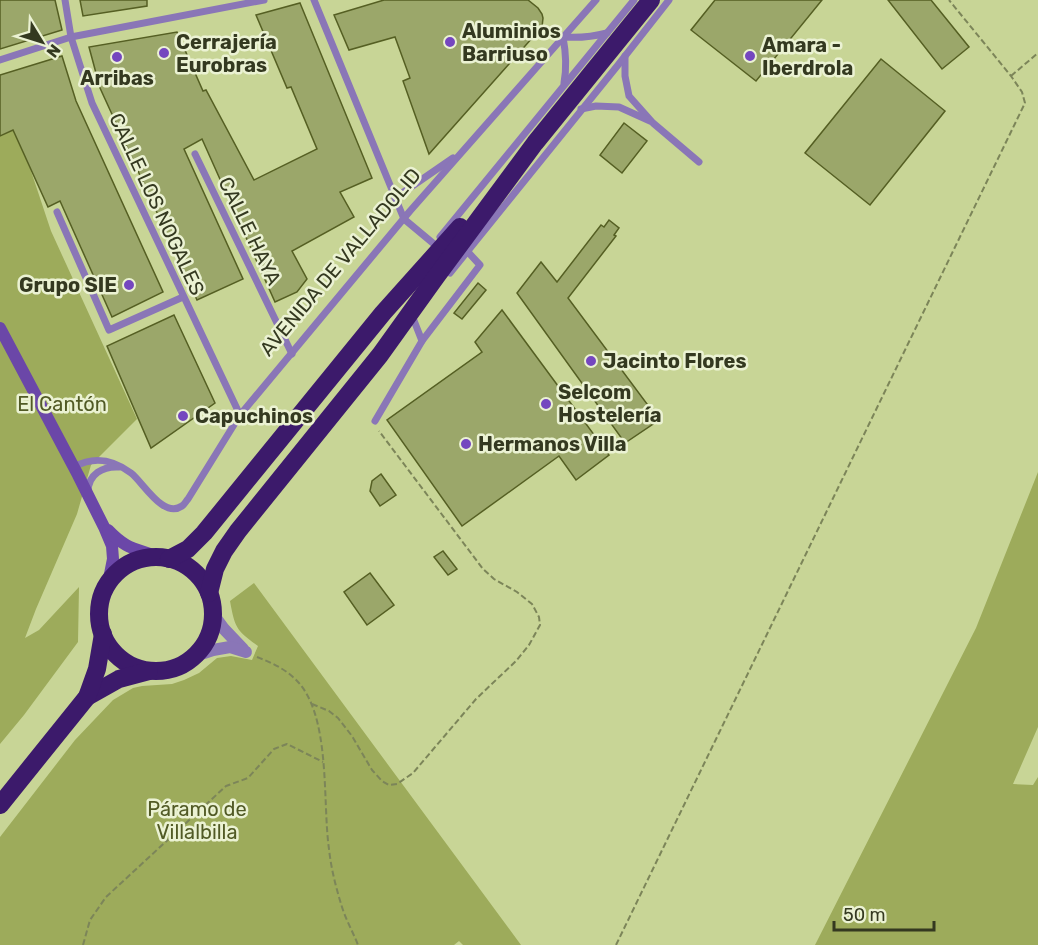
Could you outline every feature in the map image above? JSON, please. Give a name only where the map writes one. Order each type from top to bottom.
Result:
[{"type":"highway","points":[[209,593],[215,569],[238,531],[380,355],[535,143],[651,0]]},
{"type":"highway","points":[[150,671],[137,668],[123,660],[110,648],[103,634],[100,606],[108,584],[129,564],[141,560],[164,558],[188,549],[204,533],[383,313],[535,143]]},
{"type":"highway","points":[[87,697],[119,680],[184,664],[195,656],[208,637],[213,614],[209,593],[204,583],[183,564],[164,558]]},
{"type":"highway","points":[[0,805],[87,697],[97,669],[103,634]]},
{"type":"street","points":[[0,328],[104,527],[112,546],[108,584]]},
{"type":"street","points":[[104,527],[119,542],[138,551],[164,558]]},
{"type":"street","points":[[213,614],[246,652]]},
{"type":"street","points":[[195,656],[230,647],[246,652]]},
{"type":"lane","name":"CALLE LOS NOGALES","points":[[65,0],[71,37],[92,104],[240,415]]},
{"type":"lane","points":[[0,60],[71,37],[264,0]]},
{"type":"lane","points":[[314,0],[404,219],[434,244]]},
{"type":"lane","name":"AVENIDA DE VALLADOLID","points":[[76,471],[85,461],[111,462],[132,474],[160,503],[175,509],[182,506],[240,415],[404,219],[596,0]]},
{"type":"lane","points":[[365,335],[388,300],[634,0]]},
{"type":"lane","points":[[447,276],[669,0]]},
{"type":"lane","points":[[564,86],[566,62],[563,37],[590,37],[608,33]]},
{"type":"lane","points":[[625,56],[625,76],[629,96],[653,123],[699,162]]},
{"type":"lane","points":[[581,109],[596,106],[619,107],[653,123]]},
{"type":"lane","points":[[395,198],[463,152]]},
{"type":"lane","name":"CALLE HAYA","points":[[195,154],[292,354]]},
{"type":"lane","points":[[57,212],[109,330],[183,297]]},
{"type":"lane","points":[[375,421],[422,341],[480,265],[467,251]]},
{"type":"lane","points":[[380,355],[440,285]]},
{"type":"lane","points":[[413,318],[422,341]]},
{"type":"lane","points":[[88,496],[92,477],[98,471],[106,468],[122,468]]},
{"type":"lane","points":[[76,471],[88,479],[92,477]]},
{"type":"path","points":[[616,945],[1025,103],[1022,92],[1011,76],[949,0]]},
{"type":"path","points":[[1011,76],[1038,53]]},
{"type":"path","points":[[312,704],[329,711],[338,718],[352,736],[372,770],[382,781],[389,785],[397,784],[413,773],[476,699],[516,662],[540,625],[539,617],[532,604],[483,569],[378,430],[375,421]]},
{"type":"path","points":[[246,652],[267,661],[294,678],[312,704],[322,750],[332,864],[343,909],[358,945]]},
{"type":"path","points":[[83,945],[90,920],[106,897],[226,786],[248,778],[274,749],[287,744],[322,762]]},
{"type":"green space","name":"El Cantón","points":[[13,130],[30,168],[51,231],[137,419],[91,465],[77,514],[25,638],[39,630],[79,587],[78,642],[0,744],[0,136]]},
{"type":"green space","points":[[1038,472],[1038,727],[1013,784],[1033,785],[1038,777],[1038,945],[815,945],[976,628]]},
{"type":"green space","name":"Páramo de Villalbilla","points":[[254,583],[521,945],[463,945],[459,941],[454,945],[0,945],[0,837],[75,740],[113,700],[133,688],[172,684],[184,680],[199,673],[217,658],[231,656],[252,660],[258,646],[238,628],[230,601]]},
{"type":"building","points":[[0,0],[55,0],[62,30],[0,49]]},
{"type":"building","points":[[80,0],[147,0],[147,6],[83,16]]},
{"type":"building","points":[[384,0],[528,0],[542,14],[542,27],[429,154],[403,81],[410,78],[395,37],[349,50],[334,15]]},
{"type":"building","name":"Amara - Iberdrola","points":[[715,0],[822,0],[756,81],[691,30]]},
{"type":"building","points":[[888,0],[931,0],[969,47],[942,69]]},
{"type":"building","points":[[300,3],[372,178],[340,192],[354,217],[292,251],[307,279],[297,292],[275,302],[202,139],[184,149],[243,279],[197,300],[100,88],[89,47],[177,32],[203,91],[206,90],[254,180],[317,149],[291,87],[287,88],[256,15]]},
{"type":"building","points":[[62,56],[76,101],[163,292],[112,317],[60,201],[48,207],[13,130],[0,136],[0,75]]},
{"type":"building","points":[[881,59],[945,111],[870,205],[805,153]]},
{"type":"building","points":[[624,123],[647,141],[622,173],[600,155]]},
{"type":"building","name":"Jacinto Flores","points":[[609,220],[619,228],[614,235],[616,236],[568,298],[659,420],[625,443],[517,293],[541,262],[557,282],[601,225],[604,227]]},
{"type":"building","points":[[478,283],[486,290],[462,319],[454,313]]},
{"type":"building","points":[[502,310],[609,455],[576,480],[559,456],[462,526],[387,420],[482,352],[475,342]]},
{"type":"building","points":[[174,315],[215,403],[151,448],[107,346]]},
{"type":"building","points":[[381,474],[396,495],[380,506],[370,491],[372,481]]},
{"type":"building","points":[[443,551],[457,569],[448,575],[434,557]]},
{"type":"building","points":[[370,573],[394,605],[367,625],[344,592]]},
{"type":"place","name":"Aluminios Barriuso","points":[[450,42]]},
{"type":"place","name":"Cerrajería Eurobras","points":[[164,53]]},
{"type":"place","name":"Amara - Iberdrola","points":[[750,56]]},
{"type":"place","name":"Arribas","points":[[117,57]]},
{"type":"place","name":"Grupo SIE","points":[[129,285]]},
{"type":"place","name":"Jacinto Flores","points":[[591,361]]},
{"type":"place","name":"Selcom Hostelería","points":[[546,404]]},
{"type":"place","name":"Capuchinos","points":[[183,416]]},
{"type":"place","name":"Hermanos Villa","points":[[466,444]]}]
